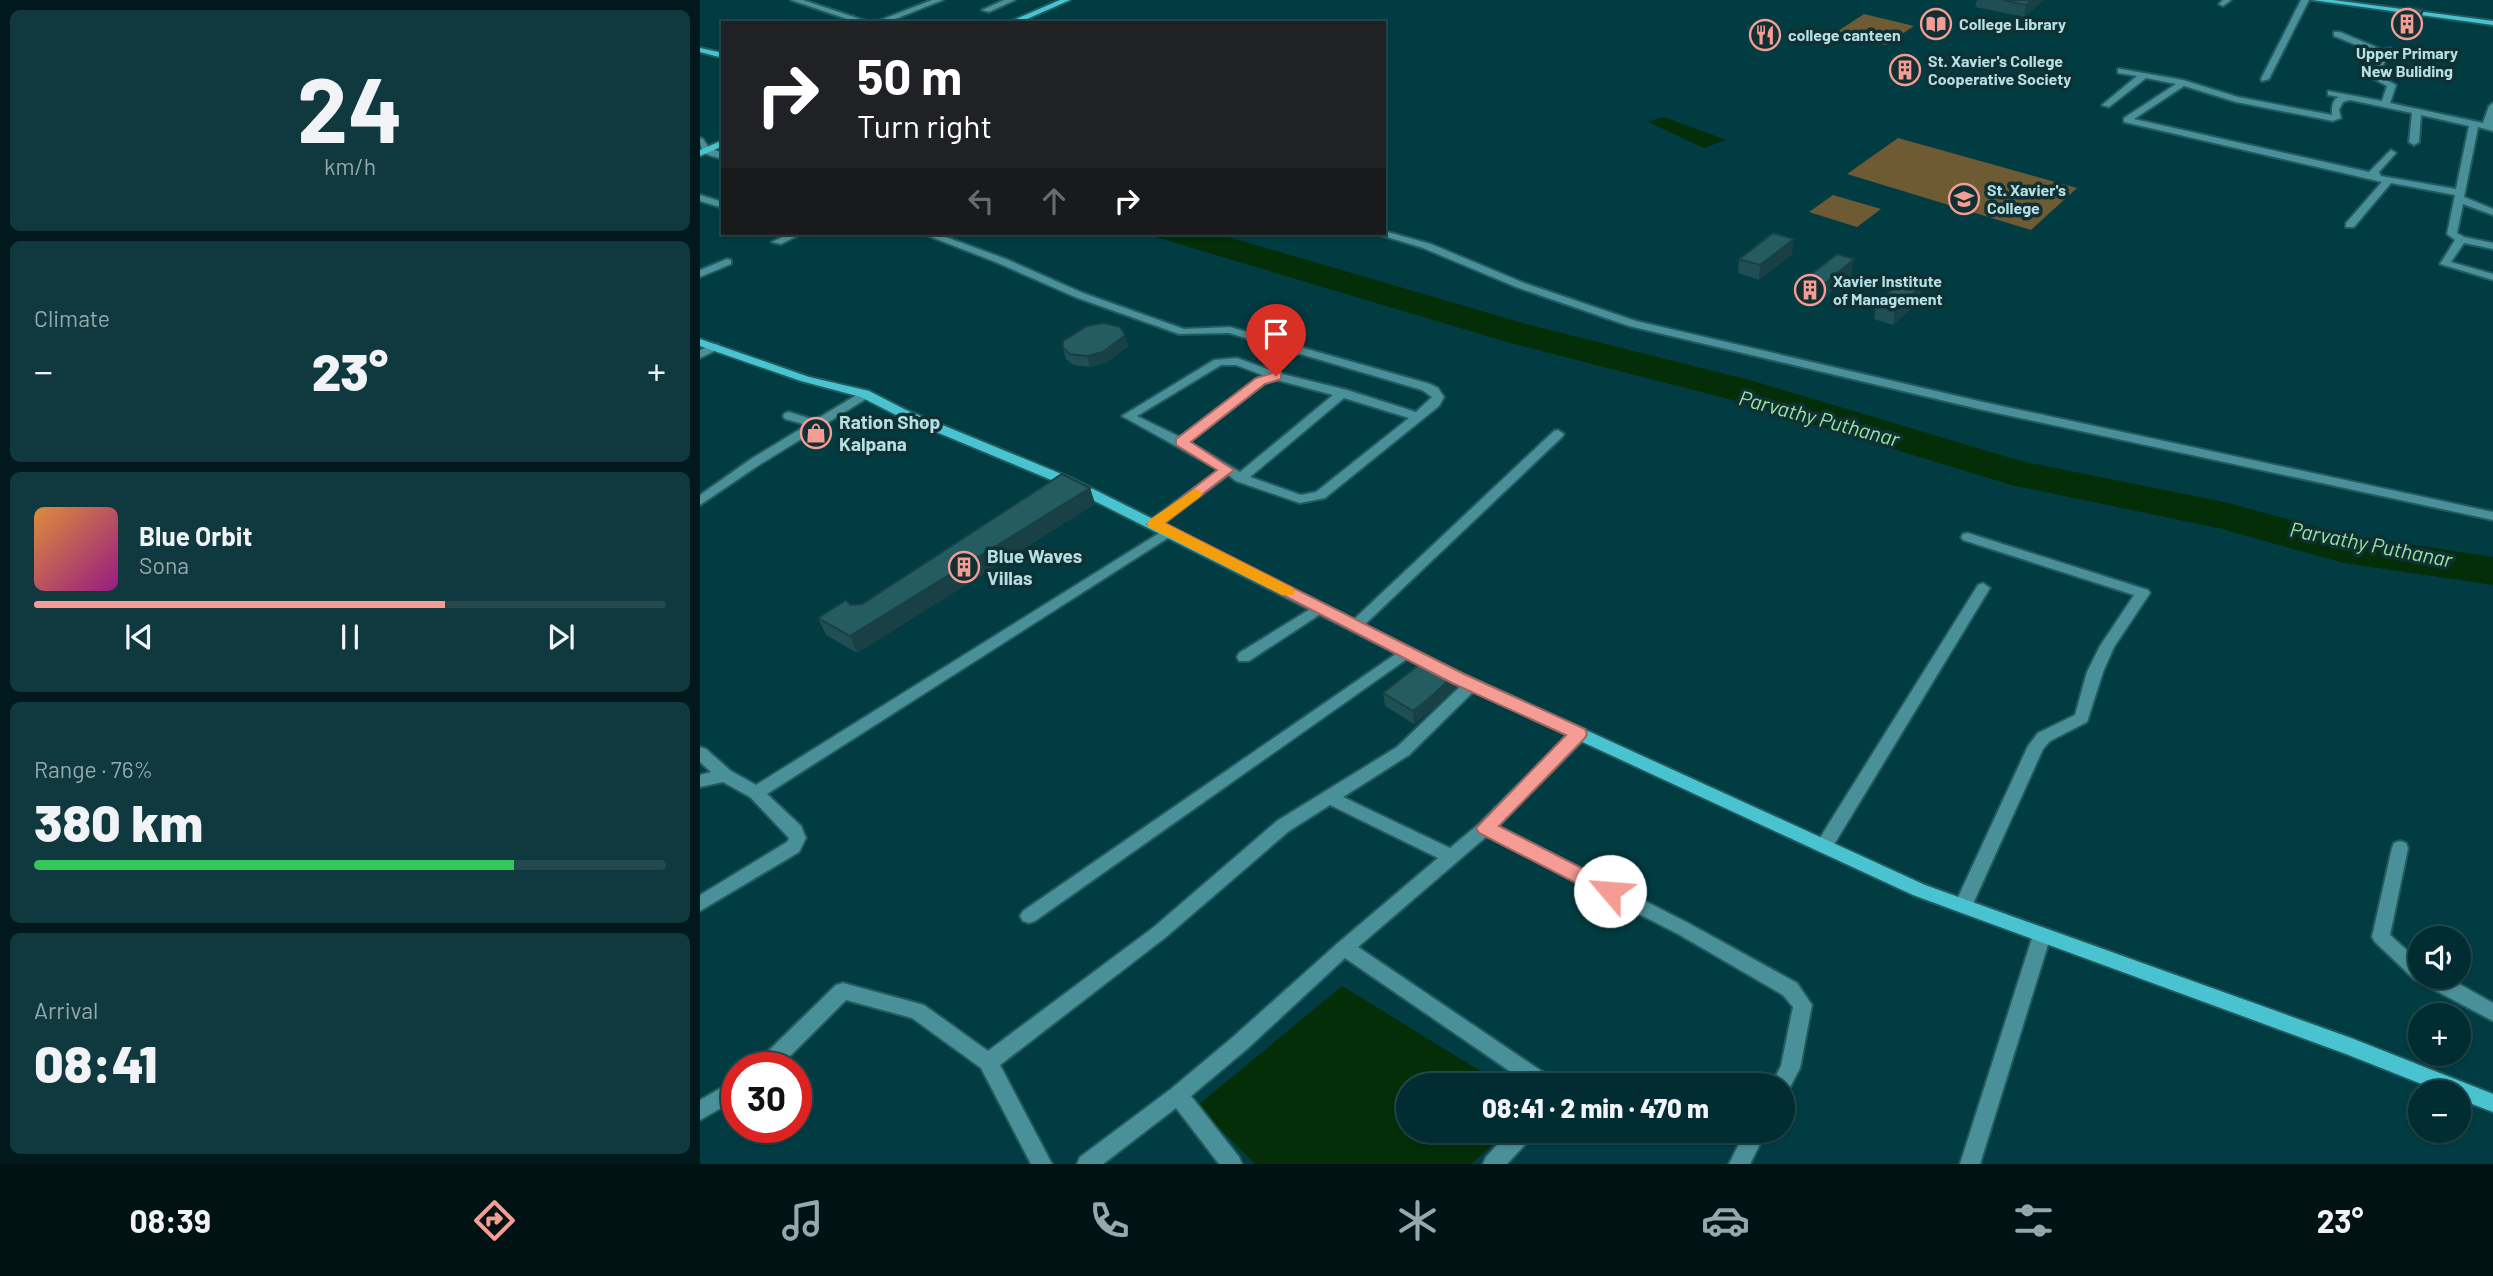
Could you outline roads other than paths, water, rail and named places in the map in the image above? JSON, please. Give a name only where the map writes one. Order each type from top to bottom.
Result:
[{"type":"street","points":[[795,0],[862,21]]},
{"type":"street","points":[[805,3],[815,0]]},
{"type":"street","points":[[882,21],[939,0]]},
{"type":"street","points":[[986,10],[1011,0]]},
{"type":"street","points":[[1016,21],[1066,0]]},
{"type":"street","points":[[2265,79],[2305,0]]},
{"type":"street","points":[[2316,0],[2493,23]]},
{"type":"street","points":[[2337,34],[2362,47],[2386,52],[2374,77],[2392,85],[2385,105]]},
{"type":"street","points":[[700,50],[721,55]]},
{"type":"street","points":[[2121,71],[2183,83],[2235,99],[2333,118],[2338,116],[2334,110],[2339,100],[2350,97]]},
{"type":"street","points":[[2106,104],[2144,75]]},
{"type":"street","points":[[2183,83],[2127,120],[2460,196],[2493,212]]},
{"type":"street","points":[[2332,93],[2490,127],[2493,106]]},
{"type":"street","points":[[2414,142],[2417,111]]},
{"type":"street","points":[[2474,124],[2452,230],[2460,239],[2493,246]]},
{"type":"street","points":[[700,141],[703,152]]},
{"type":"street","points":[[703,152],[721,144]]},
{"type":"street","points":[[703,152],[721,156]]},
{"type":"street","points":[[2374,176],[2374,172],[2390,153]]},
{"type":"street","points":[[2350,225],[2388,181]]},
{"type":"street","points":[[700,198],[721,204]]},
{"type":"street","points":[[777,242],[793,235]]},
{"type":"street","points":[[931,235],[1002,261],[1079,295],[1183,332],[1230,330],[1426,387],[1438,397],[1435,403],[1418,417],[1320,495],[1311,499],[1300,499],[1241,478],[1181,442],[1128,416],[1218,362],[1237,361],[1276,376],[1343,393],[1418,417]]},
{"type":"street","points":[[1386,235],[1427,246],[1520,285],[1633,324],[1997,409],[2493,516]]},
{"type":"street","points":[[2460,239],[2445,264],[2493,276]]},
{"type":"street","points":[[700,274],[727,262]]},
{"type":"street","points":[[700,355],[708,345],[805,379],[865,394],[902,413],[1066,481],[1471,685],[1919,890],[2338,1043],[2493,1103]]},
{"type":"street","points":[[1181,442],[1261,381],[1276,376]]},
{"type":"street","points":[[1241,478],[1343,393]]},
{"type":"street","points":[[700,501],[755,462],[865,394]]},
{"type":"street","points":[[789,416],[817,424]]},
{"type":"street","points":[[1355,626],[1558,434]]},
{"type":"street","points":[[740,454],[755,462]]},
{"type":"street","points":[[1154,524],[1227,470]]},
{"type":"street","points":[[1049,492],[1066,481]]},
{"type":"street","points":[[756,793],[1169,531]]},
{"type":"street","points":[[1963,906],[2036,746],[2044,737],[2082,718],[2095,672],[2107,646],[2143,593],[1968,537]]},
{"type":"street","points":[[1824,846],[1983,588]]},
{"type":"street","points":[[1244,657],[1320,608]]},
{"type":"street","points":[[1029,916],[1406,652]]},
{"type":"street","points":[[988,1062],[1160,932],[1283,826],[1403,751],[1471,685]]},
{"type":"street","points":[[1087,1164],[1178,1095],[1344,948],[1486,828],[1578,734]]},
{"type":"street","points":[[700,753],[725,775],[756,793],[796,831],[798,838],[793,847],[700,904]]},
{"type":"street","points":[[700,781],[725,775]]},
{"type":"street","points":[[1329,797],[1452,857]]},
{"type":"street","points":[[1486,828],[1684,929],[1790,989],[1803,1005],[1787,1073]]},
{"type":"street","points":[[2400,848],[2381,937],[2408,961]]},
{"type":"street","points":[[1970,1164],[2042,935]]},
{"type":"street","points":[[1344,948],[1528,1073]]},
{"type":"street","points":[[2450,989],[2493,1013]]},
{"type":"street","points":[[780,1052],[843,990],[917,1011],[988,1062],[1042,1164]]},
{"type":"street","points":[[1178,1095],[1232,1164]]},
{"type":"street","points":[[700,1111],[721,1098]]},
{"type":"street","points":[[1493,1164],[1513,1143]]},
{"type":"street","points":[[1739,1164],[1750,1143]]},
{"type":"water","points":[[1664,117],[1726,140],[1704,148],[1648,122]]},
{"type":"water","name":"Parvathy Puthanar","points":[[1149,235],[1222,235],[1526,324],[1753,381],[2021,461],[2224,502],[2343,534],[2493,557],[2493,585],[2344,563],[2218,528],[2011,485],[1736,401],[1507,342]]},
{"type":"water","points":[[1342,986],[1483,1073],[1396,1073],[1396,1143],[1495,1143],[1471,1164],[1255,1164],[1197,1106]]},
{"type":"place","name":"College Library","points":[[1936,24]]},
{"type":"place","name":"Upper Primary New Buliding","points":[[2407,24]]},
{"type":"place","name":"college canteen","points":[[1765,35]]},
{"type":"place","name":"St. Xavier's College Cooperative Society","points":[[1905,70]]},
{"type":"place","name":"St. Xavier's College","points":[[1964,199]]},
{"type":"place","name":"Xavier Institute of Management","points":[[1810,290]]},
{"type":"place","name":"Ration Shop Kalpana","points":[[816,433]]},
{"type":"place","name":"Blue Waves Villas","points":[[964,567]]}]
